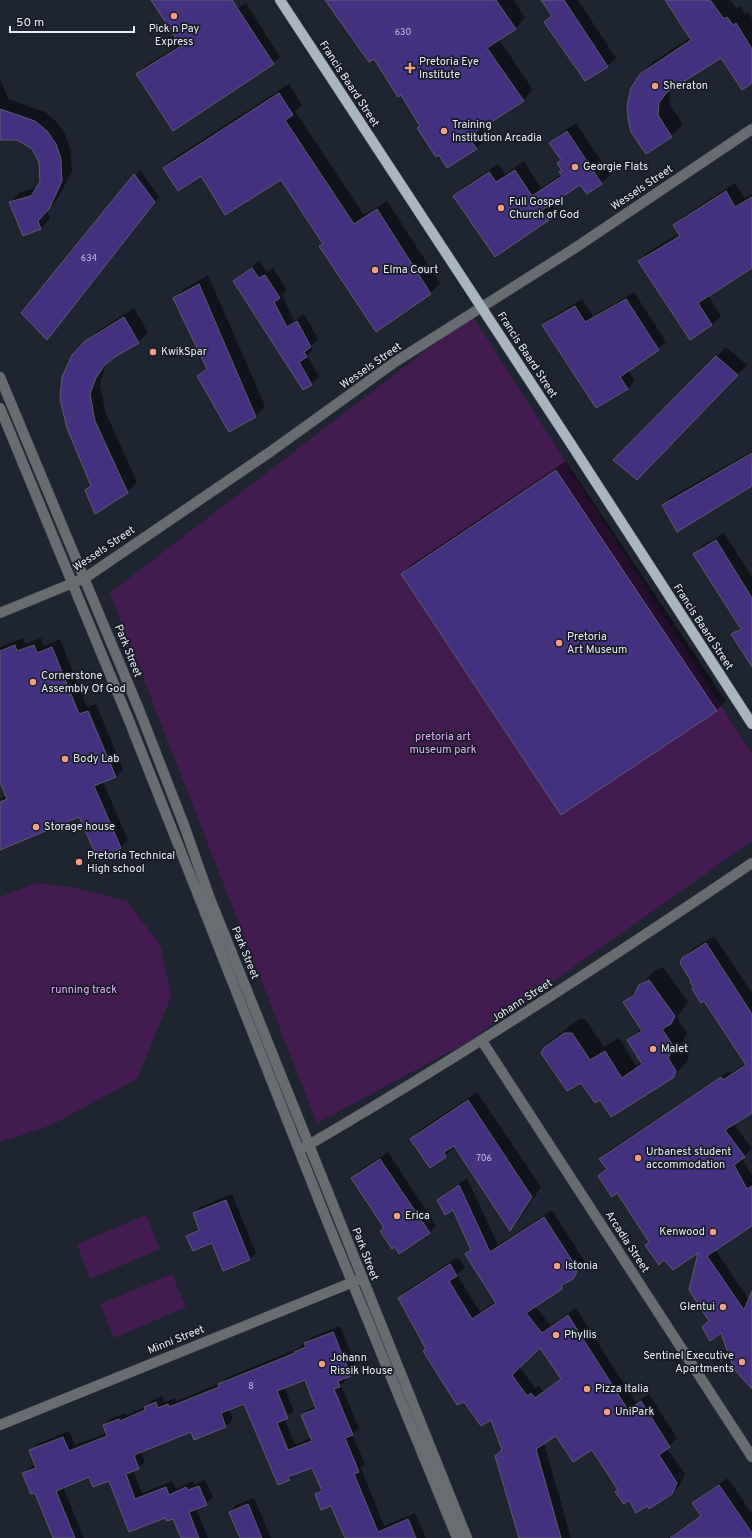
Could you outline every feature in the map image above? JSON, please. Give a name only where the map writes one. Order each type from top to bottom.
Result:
[{"type":"main road","name":"Francis Baard Street","points":[[280,0],[481,306],[752,724]]},
{"type":"street","name":"Wessels Street","points":[[0,613],[74,584],[85,578],[270,452],[395,362],[574,248],[752,129]]},
{"type":"street","name":"Park Street","points":[[0,377],[140,712],[184,825],[209,896],[310,1144],[357,1280],[457,1538]]},
{"type":"street","name":"Park Street","points":[[0,408],[74,584],[299,1150],[357,1280],[467,1538]]},
{"type":"street","name":"Johann Street","points":[[299,1150],[482,1041],[752,863]]},
{"type":"street","name":"Arcadia Street","points":[[482,1041],[752,1457]]},
{"type":"street","name":"Minni Street","points":[[0,1425],[357,1280]]},
{"type":"green space","name":"pretoria art museum park","points":[[472,315],[752,754],[752,841],[466,1043],[317,1123],[110,593]]},
{"type":"green space","name":"running track","points":[[36,883],[76,888],[127,901],[161,947],[171,997],[137,1079],[51,1125],[0,1142],[0,897]]},
{"type":"green space","points":[[146,1215],[160,1249],[90,1279],[77,1244]]},
{"type":"green space","points":[[172,1274],[186,1307],[114,1338],[100,1304]]},
{"type":"building","points":[[151,0],[232,0],[274,64],[173,131],[136,74],[181,46]]},
{"type":"building","name":"Pretoria Eye Institute","points":[[325,0],[496,0],[516,29],[487,48],[524,101],[468,137],[477,149],[447,168],[439,155],[436,157],[417,128],[420,126],[401,95],[398,97],[374,59],[369,62]]},
{"type":"building","points":[[541,0],[564,0],[608,67],[585,81],[544,22],[552,16]]},
{"type":"building","name":"Sheraton","points":[[665,0],[710,0],[724,19],[727,17],[733,25],[736,23],[752,49],[752,83],[742,90],[721,58],[666,93],[659,103],[658,115],[672,137],[646,154],[631,132],[628,119],[627,105],[631,88],[640,74],[691,40]]},
{"type":"building","points":[[279,93],[293,115],[285,120],[354,224],[377,209],[431,294],[376,332],[319,246],[323,244],[281,180],[225,215],[201,176],[178,191],[163,168]]},
{"type":"building","points":[[0,109],[35,121],[47,131],[56,144],[61,159],[62,181],[49,209],[38,221],[41,229],[23,236],[9,202],[31,196],[40,182],[39,162],[32,149],[17,140],[0,140]]},
{"type":"building","name":"Full Gospel Church of God","points":[[567,131],[602,184],[587,194],[580,185],[542,210],[549,220],[495,257],[453,196],[489,172],[496,182],[515,170],[532,196],[562,176],[559,172],[562,171],[557,163],[561,160],[549,143]]},
{"type":"building","points":[[134,174],[155,202],[47,340],[21,313]]},
{"type":"building","points":[[726,191],[735,207],[752,197],[752,268],[698,303],[712,325],[690,340],[638,261],[680,236],[673,225]]},
{"type":"building","points":[[252,268],[259,278],[265,275],[280,298],[274,302],[287,327],[297,321],[311,347],[304,352],[307,357],[299,362],[312,385],[303,390],[233,281]]},
{"type":"building","points":[[199,284],[256,417],[229,432],[197,376],[207,369],[173,298]]},
{"type":"building","points":[[626,299],[659,350],[620,377],[628,389],[596,408],[542,325],[575,306],[585,322]]},
{"type":"building","points":[[124,317],[139,343],[115,357],[104,366],[96,378],[90,394],[95,421],[128,493],[95,514],[85,490],[91,486],[67,428],[60,399],[62,377],[72,355],[85,341]]},
{"type":"building","points":[[716,356],[738,375],[637,480],[613,460]]},
{"type":"building","points":[[752,453],[752,486],[677,532],[662,505]]},
{"type":"building","name":"Pretoria Art Museum","points":[[556,470],[717,711],[561,815],[401,574]]},
{"type":"building","points":[[716,540],[752,598],[752,667],[731,634],[741,629],[693,554]]},
{"type":"building","points":[[15,645],[17,651],[34,645],[37,653],[52,647],[79,714],[88,711],[116,777],[94,786],[121,848],[98,859],[79,817],[0,850],[0,802],[7,799],[0,782],[0,651]]},
{"type":"building","points":[[706,943],[752,1014],[752,1113],[725,1130],[745,1157],[734,1165],[747,1189],[752,1186],[752,1226],[707,1256],[744,1310],[752,1291],[752,1389],[734,1369],[721,1333],[710,1341],[702,1327],[709,1321],[689,1290],[698,1253],[673,1270],[664,1260],[659,1265],[645,1245],[649,1242],[617,1193],[612,1197],[598,1176],[607,1169],[599,1159],[721,1077],[723,1080],[746,1065],[704,1001],[701,1003],[692,989],[694,988],[690,982],[691,981],[680,963],[682,958]]},
{"type":"building","name":"Malet","points":[[649,980],[675,1016],[671,1024],[662,1029],[674,1047],[668,1058],[676,1071],[673,1078],[611,1117],[600,1100],[595,1103],[581,1083],[567,1091],[541,1053],[544,1048],[564,1033],[572,1033],[590,1060],[605,1051],[622,1078],[642,1064],[627,1040],[642,1031],[623,1002],[634,995],[639,985]]},
{"type":"building","points":[[468,1100],[532,1197],[510,1231],[454,1146],[444,1152],[446,1157],[430,1168],[410,1139]]},
{"type":"building","name":"Erica","points":[[380,1159],[430,1233],[399,1254],[395,1247],[392,1249],[380,1231],[384,1228],[351,1178]]},
{"type":"building","points":[[459,1185],[490,1252],[544,1217],[578,1270],[573,1279],[562,1285],[562,1289],[526,1313],[542,1333],[568,1315],[628,1410],[641,1401],[670,1447],[659,1455],[677,1483],[672,1494],[649,1509],[647,1506],[636,1513],[629,1500],[624,1504],[615,1492],[618,1490],[592,1450],[573,1462],[556,1436],[536,1449],[561,1538],[519,1538],[495,1456],[502,1450],[491,1420],[481,1426],[464,1402],[457,1405],[423,1351],[426,1349],[398,1298],[450,1264],[457,1276],[449,1281],[472,1319],[496,1303],[465,1254],[471,1250],[453,1210],[445,1215],[437,1200]],"holes":[[[540,1348],[561,1379],[535,1398],[531,1393],[527,1396],[512,1375]]]},
{"type":"building","points":[[226,1200],[250,1260],[223,1271],[212,1243],[193,1251],[186,1236],[199,1230],[193,1213]]},
{"type":"building","points":[[333,1332],[351,1376],[338,1381],[340,1387],[334,1389],[353,1435],[345,1438],[359,1472],[354,1474],[378,1532],[408,1519],[416,1538],[345,1538],[331,1506],[321,1510],[315,1494],[322,1491],[312,1468],[288,1477],[290,1480],[278,1485],[244,1404],[221,1413],[226,1427],[194,1440],[191,1432],[134,1455],[139,1469],[126,1474],[135,1499],[166,1487],[169,1495],[186,1487],[188,1490],[199,1486],[207,1505],[189,1512],[199,1538],[181,1538],[173,1519],[167,1521],[165,1518],[129,1532],[109,1481],[93,1487],[89,1477],[56,1491],[75,1538],[53,1538],[35,1493],[31,1494],[22,1473],[36,1468],[29,1450],[63,1437],[69,1451],[107,1436],[103,1425],[119,1419],[120,1421],[145,1410],[144,1407],[156,1402],[158,1408],[168,1404],[169,1407],[219,1387],[218,1384],[295,1353],[294,1352],[306,1347],[304,1343]],"holes":[[[305,1380],[316,1409],[301,1415],[312,1441],[288,1450],[277,1423],[288,1418],[277,1391]]]},
{"type":"building","points":[[719,1485],[752,1533],[752,1538],[670,1538],[701,1516],[692,1503]]},
{"type":"building","points":[[248,1504],[262,1538],[240,1538],[229,1512]]},
{"type":"place","name":"Pick n Pay Express","points":[[174,16]]},
{"type":"place","name":"Pretoria Eye Institute","points":[[410,68]]},
{"type":"place","name":"Sheraton","points":[[655,86]]},
{"type":"place","name":"Training Institution Arcadia","points":[[444,131]]},
{"type":"place","name":"Georgie Flats","points":[[575,167]]},
{"type":"place","name":"Full Gospel Church of God","points":[[501,208]]},
{"type":"place","name":"Elma Court","points":[[375,270]]},
{"type":"place","name":"KwikSpar","points":[[153,352]]},
{"type":"place","name":"Pretoria Art Museum","points":[[559,643]]},
{"type":"place","name":"Cornerstone Assembly Of God","points":[[33,682]]},
{"type":"place","name":"Body Lab","points":[[65,759]]},
{"type":"place","name":"Storage house","points":[[36,827]]},
{"type":"place","name":"Pretoria Technical High school","points":[[79,862]]},
{"type":"place","name":"Malet","points":[[653,1049]]},
{"type":"place","name":"Urbanest student accommodation","points":[[638,1158]]},
{"type":"place","name":"Erica","points":[[397,1216]]},
{"type":"place","name":"Kenwood","points":[[713,1232]]},
{"type":"place","name":"Istonia","points":[[557,1266]]},
{"type":"place","name":"Glentui","points":[[723,1307]]},
{"type":"place","name":"Phyllis","points":[[556,1335]]},
{"type":"place","name":"Sentinel Executive Apartments","points":[[742,1362]]},
{"type":"place","name":"Johann Rissik House","points":[[322,1364]]},
{"type":"place","name":"Pizza Italia","points":[[587,1389]]},
{"type":"place","name":"UniPark","points":[[607,1412]]}]
